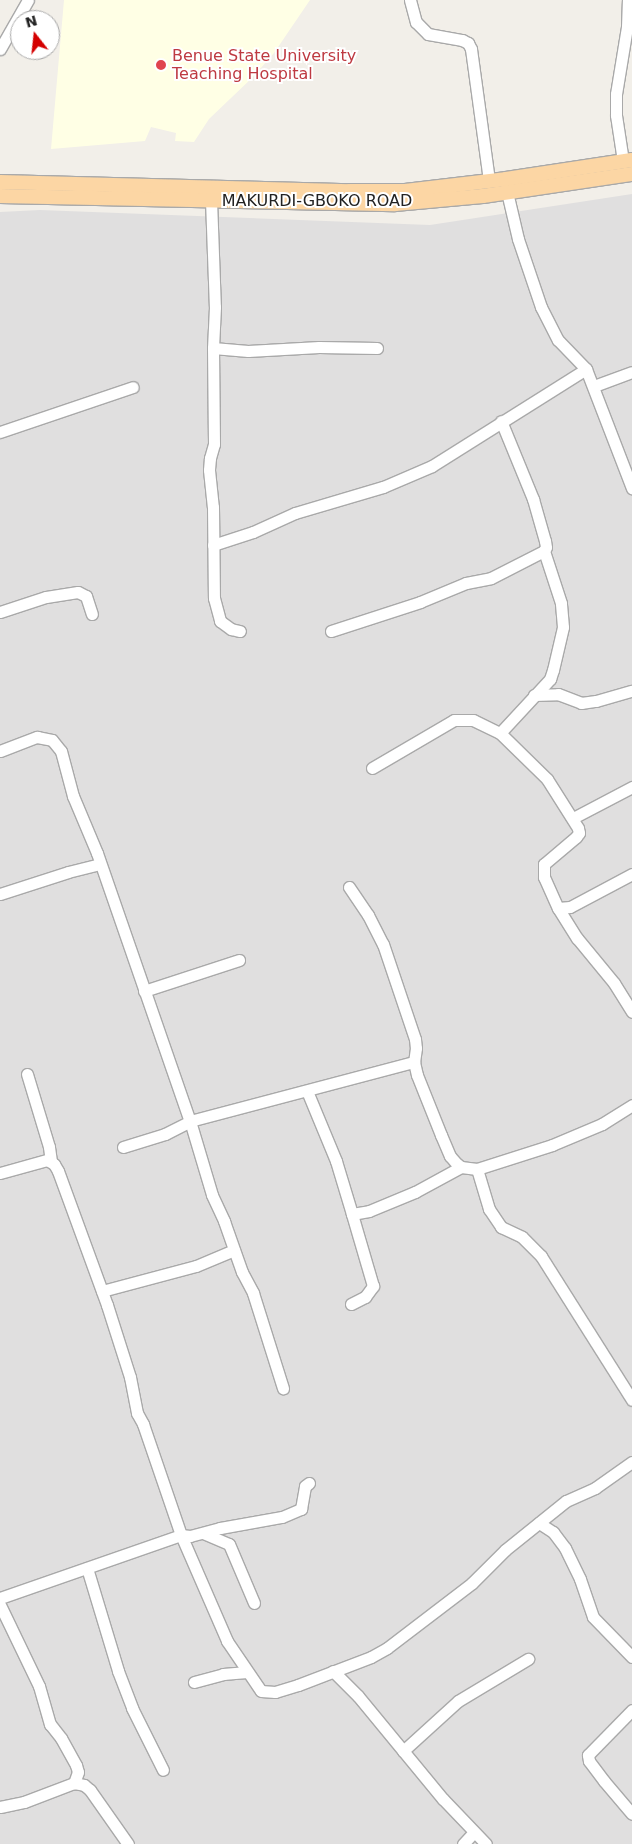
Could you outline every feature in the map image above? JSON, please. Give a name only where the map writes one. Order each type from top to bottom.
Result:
[{"type":"main road","points":[[0,182],[350,191],[405,190],[628,160]]},
{"type":"main road","name":"MAKURDI-GBOKO ROAD","points":[[0,196],[395,204],[507,192],[632,174]]},
{"type":"street","points":[[0,49],[28,0]]},
{"type":"street","points":[[410,0],[416,22],[428,34],[462,40],[471,49],[489,180]]},
{"type":"street","points":[[628,0],[627,27],[616,94],[616,115],[628,160]]},
{"type":"street","points":[[507,192],[530,280],[558,340],[586,369],[632,488]]},
{"type":"street","points":[[211,200],[215,307],[213,348],[214,444],[210,458],[213,507],[214,598],[220,621],[231,629],[240,631]]},
{"type":"street","points":[[213,348],[248,351],[319,347],[377,348]]},
{"type":"street","points":[[214,545],[253,532],[295,513],[383,487],[432,466],[586,369]]},
{"type":"street","points":[[594,386],[632,372]]},
{"type":"street","points":[[0,432],[133,386]]},
{"type":"street","points":[[500,733],[550,679],[563,627],[561,603],[544,551],[546,547],[545,541],[533,499],[501,421]]},
{"type":"street","points":[[331,631],[420,602],[466,583],[491,578],[544,551]]},
{"type":"street","points":[[0,612],[46,597],[78,592],[86,596],[92,614]]},
{"type":"street","points":[[550,679],[558,694]]},
{"type":"street","points":[[534,695],[558,694],[581,703],[601,700],[632,691]]},
{"type":"street","points":[[372,768],[454,720],[473,720],[500,733],[547,779],[573,818],[579,834],[562,846],[542,867],[544,877],[558,908],[614,983],[632,1012]]},
{"type":"street","points":[[0,752],[37,737],[52,740],[61,751],[75,801],[100,864],[190,1121],[212,1195],[242,1272],[253,1293],[283,1388]]},
{"type":"street","points":[[573,818],[632,787]]},
{"type":"street","points":[[0,894],[68,872],[100,864]]},
{"type":"street","points":[[558,908],[570,906],[632,874]]},
{"type":"street","points":[[349,887],[368,915],[383,944],[415,1039],[414,1062],[450,1156],[461,1167]]},
{"type":"street","points":[[568,923],[570,906]]},
{"type":"street","points":[[144,991],[239,960]]},
{"type":"street","points":[[123,1147],[165,1134],[190,1121],[414,1062]]},
{"type":"street","points":[[27,1074],[49,1146],[51,1161],[58,1171],[102,1291],[130,1377],[137,1413],[143,1424],[180,1535],[227,1642],[256,1687],[266,1693],[275,1692],[333,1671],[386,1648],[472,1583],[505,1550],[554,1511],[566,1502],[595,1488],[632,1462]]},
{"type":"street","points":[[307,1091],[336,1161],[373,1286],[365,1297],[351,1304]]},
{"type":"street","points":[[352,1214],[369,1211],[416,1192],[461,1167],[477,1168],[574,1137],[602,1124],[632,1105]]},
{"type":"street","points":[[0,1173],[41,1161],[51,1161]]},
{"type":"street","points":[[477,1168],[489,1209],[502,1227],[522,1237],[541,1256],[632,1400]]},
{"type":"street","points":[[102,1291],[196,1266],[234,1250]]},
{"type":"street","points":[[0,1598],[180,1535],[190,1536],[220,1528],[282,1517],[301,1509],[305,1486],[309,1484]]},
{"type":"street","points":[[553,1532],[554,1511]]},
{"type":"street","points":[[539,1523],[553,1532],[565,1548],[580,1579],[593,1617],[632,1657]]},
{"type":"street","points":[[203,1533],[229,1544],[254,1603]]},
{"type":"street","points":[[87,1568],[118,1671],[132,1708],[163,1770]]},
{"type":"street","points":[[0,1605],[39,1686],[50,1724],[61,1738],[76,1765],[78,1772],[74,1783]]},
{"type":"street","points":[[403,1751],[458,1701],[528,1659]]},
{"type":"street","points":[[333,1671],[358,1696],[403,1751],[486,1844]]},
{"type":"street","points":[[194,1682],[223,1674],[247,1672]]},
{"type":"street","points":[[632,1710],[588,1755],[589,1761],[632,1814]]},
{"type":"street","points":[[0,1807],[24,1802],[74,1783],[84,1785],[90,1790],[128,1844]]},
{"type":"street","points":[[463,1844],[474,1832]]},
{"type":"shaded area","name":"Benue State University Teaching Hospital","points":[[64,0],[310,0],[274,53],[253,77],[209,119],[194,142],[175,141],[176,133],[151,127],[145,141],[51,149]]},
{"type":"shaded area","points":[[632,194],[632,1844],[0,1844],[0,212],[40,210],[430,225]]},
{"type":"place","name":"Benue State University Teaching Hospital","points":[[161,65]]}]
